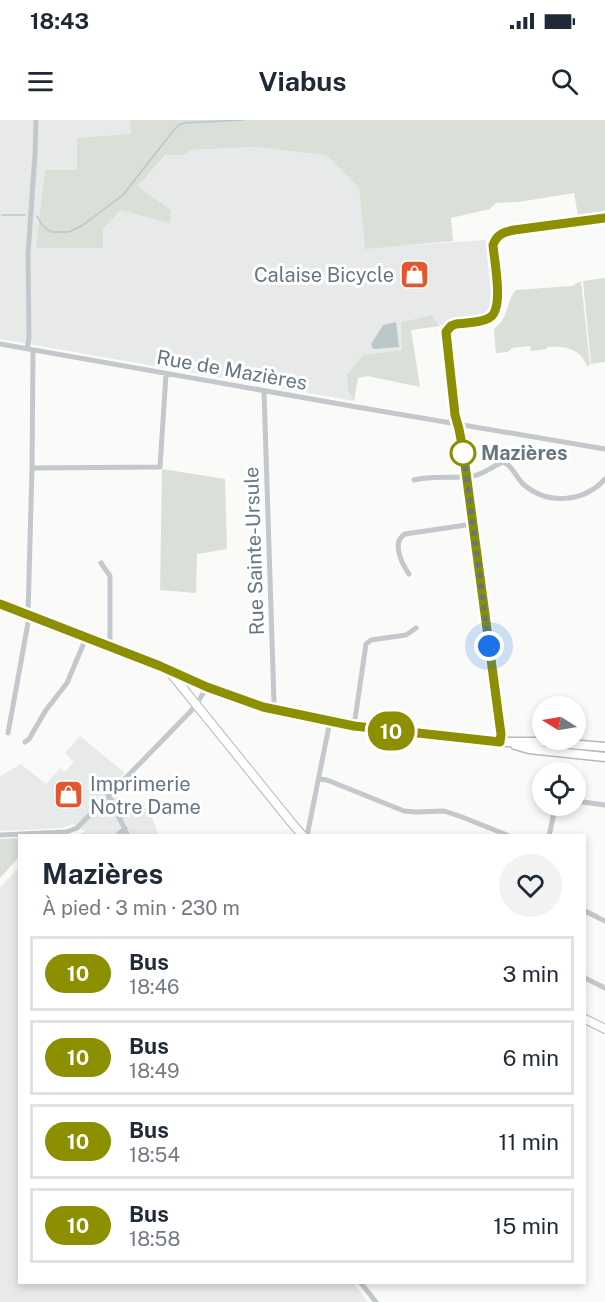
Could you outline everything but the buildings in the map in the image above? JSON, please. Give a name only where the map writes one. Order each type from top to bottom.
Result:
[{"type":"main road","points":[[0,604],[207,687],[246,702],[273,709],[354,726],[500,742],[544,742],[605,747]]},
{"type":"main road","points":[[169,671],[303,834]]},
{"type":"main road","points":[[500,742],[529,749],[605,757]]},
{"type":"main road","points":[[586,1020],[605,1029]]},
{"type":"street","points":[[8,733],[29,615],[32,468],[28,254],[36,120]]},
{"type":"street","points":[[500,742],[494,677],[455,415],[446,332],[456,324],[488,319],[494,314],[498,302],[493,251],[495,238],[504,232],[514,230],[605,218]]},
{"type":"street","name":"Rue de Mazières","points":[[0,344],[605,449]]},
{"type":"street","points":[[32,468],[160,467],[166,374]]},
{"type":"street","name":"Rue Sainte-Ursule","points":[[264,391],[273,709]]},
{"type":"street","points":[[414,480],[483,474],[504,462],[529,489],[548,497],[561,499],[584,495],[605,479]]},
{"type":"street","points":[[409,574],[401,563],[398,540],[401,535],[473,524]]},
{"type":"street","points":[[101,563],[110,576],[110,639],[107,646]]},
{"type":"street","points":[[354,726],[366,644],[371,640],[406,635],[416,628]]},
{"type":"street","points":[[25,742],[67,683],[86,638]]},
{"type":"street","points":[[22,834],[72,831],[81,824],[196,705],[207,687]]},
{"type":"street","points":[[305,834],[330,721]]},
{"type":"street","points":[[319,779],[327,780],[404,811],[444,811],[504,834]]},
{"type":"street","points":[[108,796],[116,806],[127,834]]},
{"type":"street","points":[[586,802],[605,805]]},
{"type":"street","points":[[100,804],[106,810],[117,813]]},
{"type":"street","points":[[549,834],[553,816]]},
{"type":"street","points":[[119,834],[125,828]]},
{"type":"street","points":[[0,835],[18,834]]},
{"type":"street","points":[[586,912],[605,921]]},
{"type":"street","points":[[586,978],[605,988]]},
{"type":"street","points":[[362,1284],[376,1302]]},
{"type":"shaded area","points":[[0,120],[130,120],[131,134],[103,229],[121,210],[171,210],[138,186],[167,155],[184,155],[191,150],[254,147],[326,155],[359,188],[365,248],[486,240],[492,302],[485,316],[439,326],[432,315],[401,322],[403,350],[363,355],[357,364],[348,391],[354,401],[0,339]]},
{"type":"shaded area","points":[[130,120],[605,120],[605,217],[579,221],[574,193],[518,202],[496,203],[490,209],[451,218],[453,241],[365,249],[359,188],[326,155],[254,147],[191,150],[184,155],[166,155],[138,186],[171,210],[170,223],[121,210],[103,229],[103,248],[36,248],[45,170],[77,170],[77,138],[131,134]]},
{"type":"shaded area","points":[[605,278],[605,362],[591,364],[583,281]]},
{"type":"shaded area","points":[[581,281],[590,365],[587,366],[580,355],[571,349],[560,347],[531,351],[530,346],[511,348],[508,352],[496,353],[494,329],[503,320],[516,290],[572,286]]},
{"type":"shaded area","points":[[432,315],[439,326],[411,330],[420,387],[368,376],[358,378],[354,401],[348,391],[347,375],[363,355],[402,350],[401,322]]},
{"type":"shaded area","points":[[396,322],[399,347],[373,349],[371,344],[383,325]]},
{"type":"shaded area","points":[[162,469],[225,479],[227,549],[197,554],[196,593],[160,590]]},
{"type":"shaded area","points":[[80,736],[125,773],[113,785],[125,812],[144,807],[149,809],[158,834],[80,834],[85,831],[73,824],[62,828],[0,831],[0,776],[21,764],[46,784],[60,768],[65,772],[74,762],[65,753]]},
{"type":"shaded area","points":[[18,838],[18,858],[0,878],[0,839]]},
{"type":"shaded area","points":[[18,868],[18,1284],[354,1284],[368,1302],[0,1302],[0,888]]},
{"type":"waterway","points":[[37,216],[42,225],[51,232],[69,232],[83,225],[123,195],[179,125],[243,120]]},
{"type":"waterway","points":[[2,215],[25,215]]},
{"type":"bus line","name":"10","points":[[0,604],[160,666],[193,682],[263,707],[354,726],[500,742],[494,677],[463,450],[455,415],[446,332],[456,324],[488,319],[494,314],[498,302],[493,245],[495,238],[499,235],[514,230],[605,218]]},
{"type":"place","name":"Calaise Bicycle","points":[[415,275]]},
{"type":"place","name":"Mazières","points":[[463,453]]},
{"type":"place","name":"Imprimerie Notre Dame","points":[[69,795]]},
{"type":"route","points":[[463,453],[463,450],[489,646]]}]
